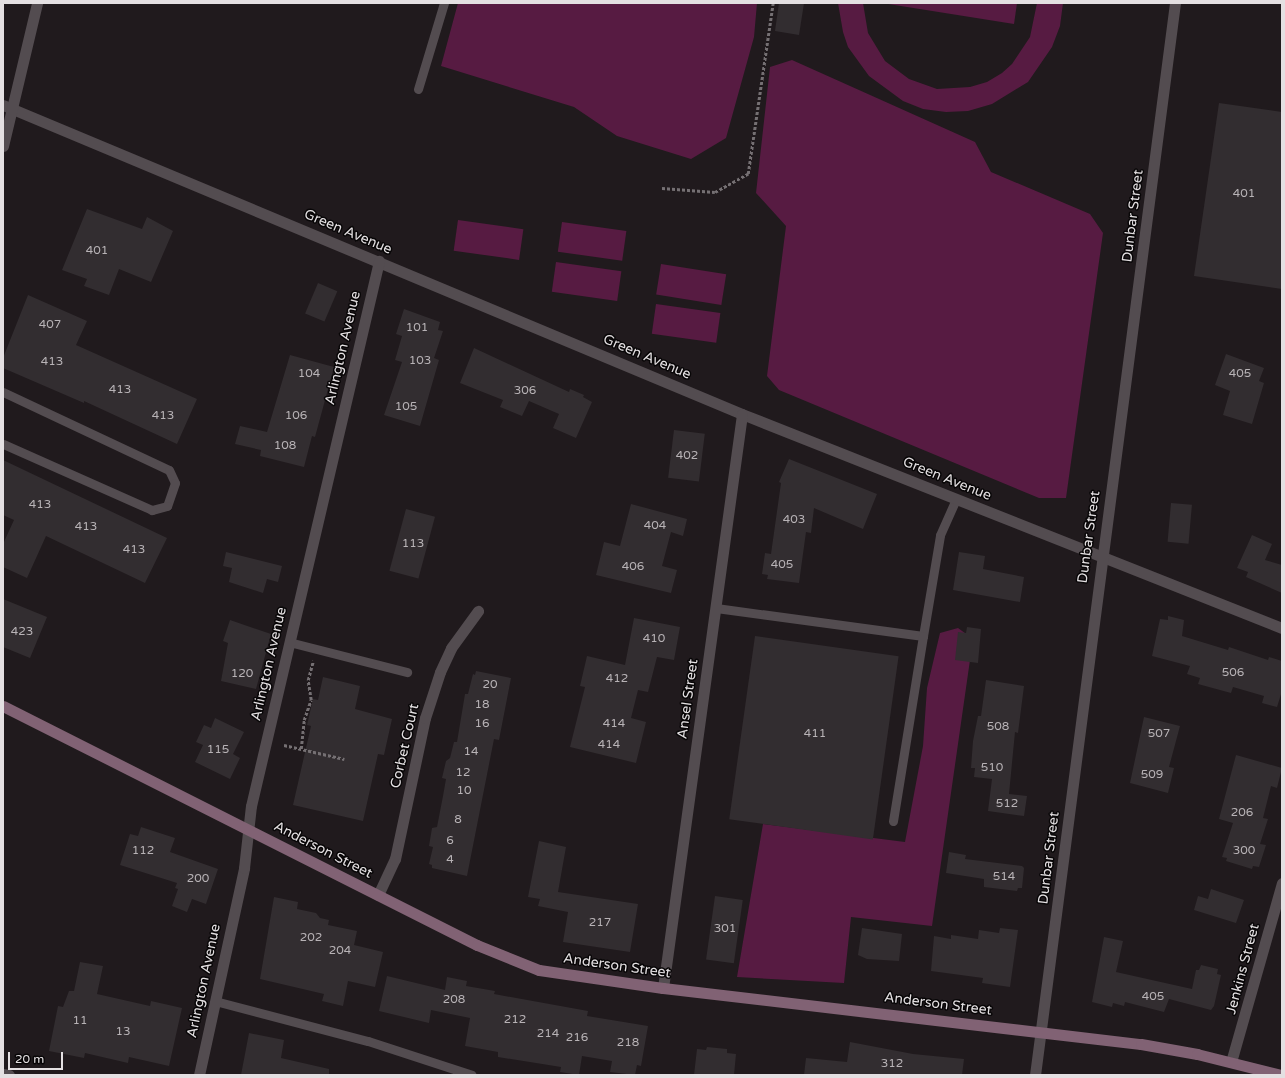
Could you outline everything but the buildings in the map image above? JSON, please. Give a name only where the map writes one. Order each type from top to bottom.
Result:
[{"type":"main road","name":"Anderson Street","points":[[3,706],[378,895],[510,960],[538,970],[663,988],[1042,1031],[1141,1044],[1231,1062],[1277,1074]]},
{"type":"street","points":[[3,146],[7,107],[37,3]]},
{"type":"street","name":"Dunbar Street","points":[[1035,1075],[1042,1031],[1101,555],[1138,297],[1175,3]]},
{"type":"street","name":"Green Avenue","points":[[7,107],[742,414],[1282,628]]},
{"type":"street","name":"Arlington Avenue","points":[[199,1075],[244,868],[250,806],[379,262]]},
{"type":"street","name":"Ansel Street","points":[[663,988],[742,414]]},
{"type":"street","name":"Corbet Court","points":[[378,895],[395,859],[425,718],[440,672],[451,648],[478,611]]},
{"type":"street","name":"Jenkins Street","points":[[1231,1062],[1282,883]]},
{"type":"street","points":[[3,1074],[9,1075]]},
{"type":"lane","points":[[418,89],[444,3]]},
{"type":"lane","points":[[3,392],[169,470],[175,483],[167,506],[152,510],[3,444]]},
{"type":"lane","points":[[893,821],[940,535],[956,499]]},
{"type":"lane","points":[[716,608],[924,636]]},
{"type":"lane","points":[[289,642],[407,672]]},
{"type":"lane","points":[[215,1001],[368,1041],[472,1075]]},
{"type":"path","points":[[662,188],[715,192],[748,174],[774,3]]},
{"type":"path","points":[[302,749],[304,720],[311,700],[308,680],[311,660]]},
{"type":"path","points":[[284,745],[344,759]]},
{"type":"shaded area","points":[[458,3],[757,3],[754,37],[726,138],[691,159],[617,136],[574,107],[441,66]]},
{"type":"shaded area","points":[[838,3],[863,3],[868,33],[885,61],[909,79],[937,89],[970,87],[987,82],[1002,73],[1012,64],[1030,37],[1037,3],[1063,3],[1060,26],[1052,47],[1028,82],[992,104],[968,111],[946,112],[923,109],[903,101],[869,76],[848,47],[843,32]]},
{"type":"shaded area","points":[[882,3],[1017,3],[1014,24]]},
{"type":"shaded area","points":[[792,60],[975,142],[991,172],[1090,214],[1103,233],[1066,498],[1039,498],[779,390],[767,376],[786,226],[756,193],[770,67]]},
{"type":"shaded area","points":[[458,220],[523,229],[519,260],[454,251]]},
{"type":"shaded area","points":[[562,222],[626,231],[622,261],[558,252]]},
{"type":"shaded area","points":[[556,262],[621,271],[617,301],[552,292]]},
{"type":"shaded area","points":[[661,264],[726,274],[721,305],[656,295]]},
{"type":"shaded area","points":[[656,304],[720,313],[716,343],[652,334]]},
{"type":"shaded area","points":[[958,628],[973,639],[932,926],[851,917],[844,983],[737,977],[763,824],[905,842],[923,746],[927,688],[940,633]]}]
